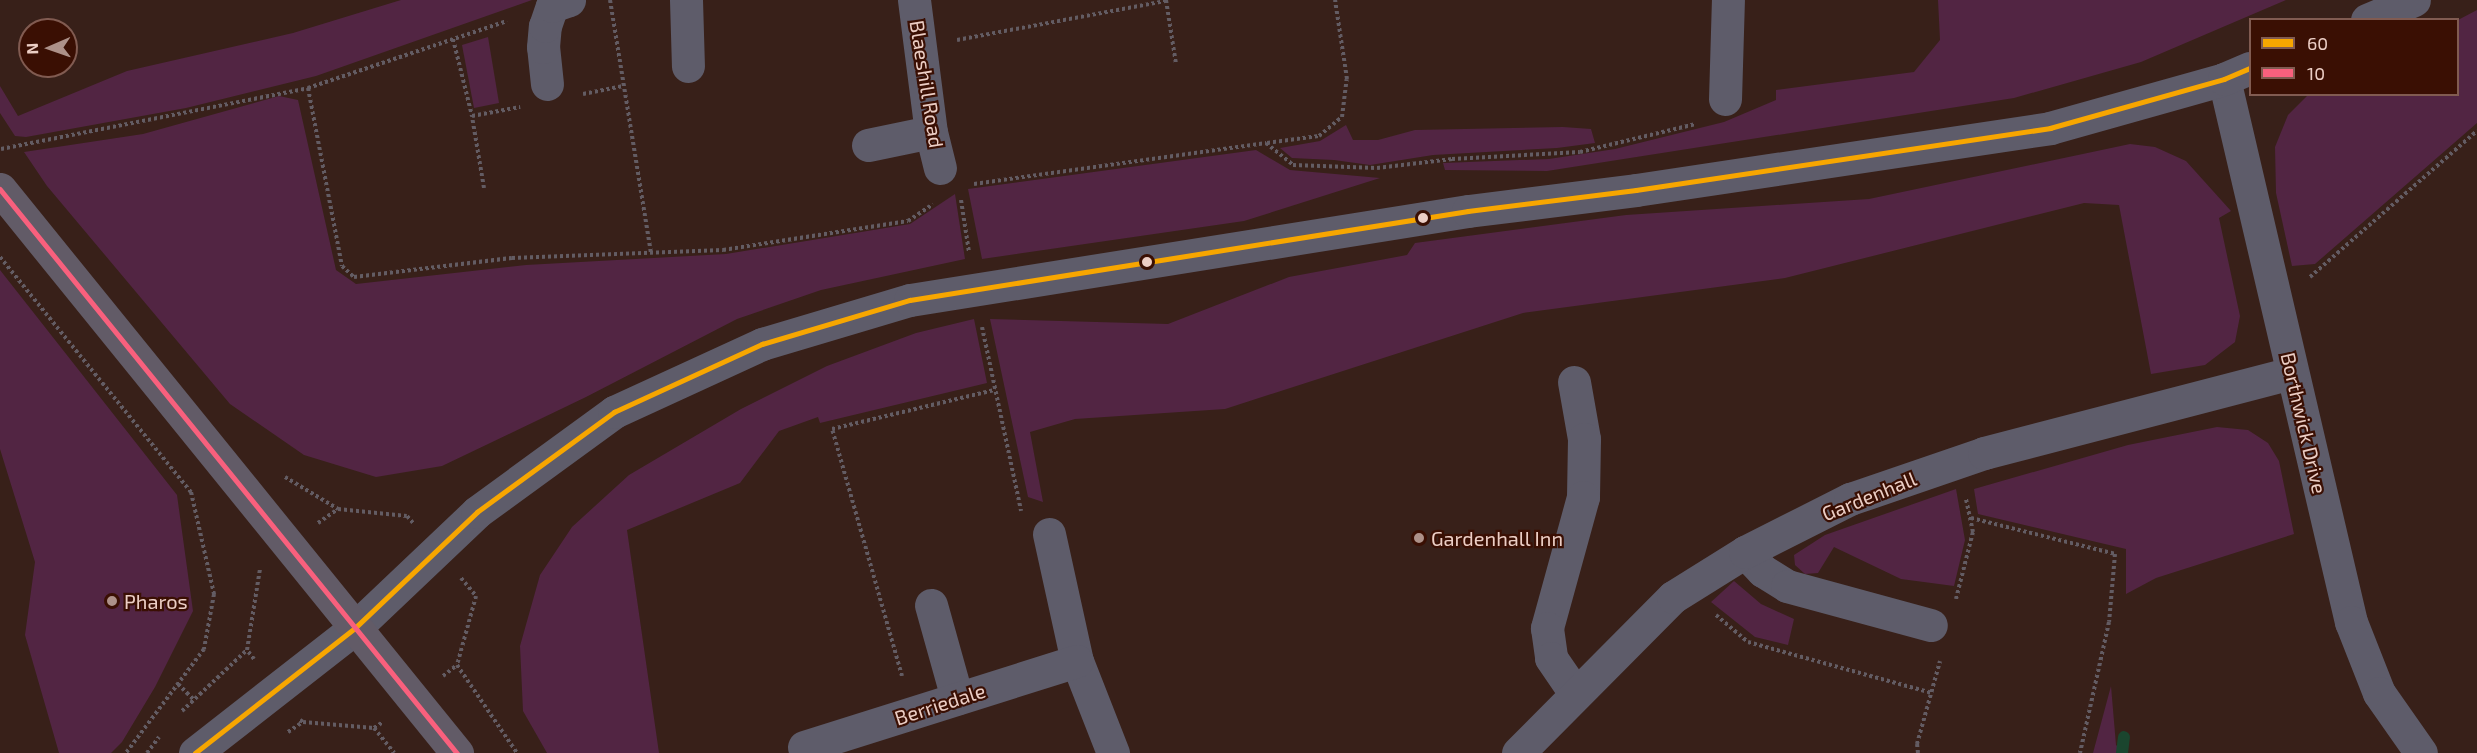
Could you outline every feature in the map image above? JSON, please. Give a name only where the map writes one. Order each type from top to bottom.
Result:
[{"type":"main road","points":[[0,189],[456,753]]},
{"type":"street","points":[[686,0],[688,66]]},
{"type":"street","name":"Blaeshill Road","points":[[914,0],[931,132],[940,168]]},
{"type":"street","points":[[1725,99],[1728,0]]},
{"type":"street","points":[[2372,18],[2414,0]]},
{"type":"street","points":[[547,84],[543,47],[545,26],[560,3]]},
{"type":"street","points":[[195,753],[356,627],[477,512],[614,412],[762,344],[910,300],[1468,211],[1636,190],[2050,128],[2237,74]]},
{"type":"street","name":"Borthwick Drive","points":[[2237,74],[2278,306],[2351,622],[2379,693],[2421,753]]},
{"type":"street","points":[[868,145],[931,132]]},
{"type":"street","name":"Gardenhall","points":[[1518,753],[1575,693],[1673,597],[1745,552],[1850,500],[1984,453],[2292,373]]},
{"type":"street","points":[[1574,382],[1584,439],[1583,497],[1546,628],[1551,658],[1575,693]]},
{"type":"street","points":[[1049,534],[1077,661],[1113,753]]},
{"type":"street","points":[[1745,552],[1763,571],[1787,586],[1931,625]]},
{"type":"street","points":[[931,605],[957,698]]},
{"type":"street","name":"Berriedale","points":[[804,747],[865,741],[912,713],[1077,661]]},
{"type":"path","points":[[610,0],[651,254]]},
{"type":"path","points":[[1266,143],[1319,136],[1342,117],[1347,79],[1335,0]]},
{"type":"path","points":[[920,46],[1166,1],[1176,64]]},
{"type":"path","points":[[0,149],[308,88],[560,3]]},
{"type":"path","points":[[453,39],[472,116]]},
{"type":"path","points":[[2278,306],[2477,131]]},
{"type":"path","points":[[940,168],[958,187],[975,291],[1021,512],[1049,534]]},
{"type":"path","points":[[0,257],[191,492],[214,594],[204,649],[126,753]]},
{"type":"path","points":[[912,713],[832,429],[995,390]]},
{"type":"path","points":[[1971,518],[2115,554],[2109,622],[2080,753]]},
{"type":"path","points":[[1685,589],[1748,642],[1932,693]]},
{"type":"path","points":[[177,716],[247,650]]},
{"type":"path","points":[[457,665],[517,753]]},
{"type":"path","points":[[374,728],[394,753]]},
{"type":"path","points":[[147,753],[161,734]]},
{"type":"shaded area","points":[[401,0],[532,0],[316,76],[186,108],[26,137],[15,136],[0,113],[0,86],[18,116],[127,71],[293,33]]},
{"type":"shaded area","points":[[1938,0],[2286,0],[2141,62],[2014,98],[1547,171],[1445,170],[1443,163],[1549,159],[1615,149],[1724,122],[1776,100],[1776,90],[1914,72],[1940,40]]},
{"type":"shaded area","points":[[2477,10],[2477,123],[2315,264],[2292,266],[2276,193],[2275,147],[2288,115],[2307,96],[2459,96],[2459,19]]},
{"type":"shaded area","points":[[488,37],[499,103],[474,108],[462,45]]},
{"type":"shaded area","points":[[279,96],[298,100],[336,270],[356,284],[526,265],[726,254],[910,224],[955,194],[965,259],[821,290],[737,319],[586,397],[442,466],[376,477],[304,455],[230,404],[47,186],[24,152],[143,134]]},
{"type":"shaded area","points":[[1346,125],[1353,140],[1378,140],[1415,130],[1563,127],[1591,129],[1595,143],[1557,148],[1433,155],[1370,165],[1292,158],[1280,148],[1320,141]]},
{"type":"shaded area","points":[[2130,144],[2155,147],[2186,161],[2231,211],[2219,218],[2240,316],[2235,342],[2205,365],[2151,374],[2119,205],[2084,203],[1785,278],[1523,313],[1225,409],[1075,419],[1030,432],[1043,502],[1028,497],[990,319],[1168,324],[1289,277],[1407,255],[1415,243],[1626,215],[1869,199]]},
{"type":"shaded area","points":[[1256,150],[1290,170],[1380,178],[1244,221],[982,259],[968,189]]},
{"type":"shaded area","points":[[0,270],[177,495],[193,611],[155,687],[122,742],[111,753],[59,753],[25,635],[35,562],[0,449]]},
{"type":"shaded area","points":[[974,319],[987,383],[820,423],[818,417],[779,431],[740,483],[627,530],[659,753],[547,753],[523,711],[520,646],[540,575],[572,527],[629,475],[741,409],[827,366],[916,333]]},
{"type":"shaded area","points":[[2217,427],[2248,430],[2268,443],[2279,461],[2294,534],[2156,578],[2126,594],[2126,549],[1978,514],[1974,489],[2128,445]]},
{"type":"shaded area","points":[[1956,489],[1965,540],[1954,586],[1901,579],[1834,547],[1818,573],[1805,574],[1795,565],[1794,555],[1825,535]]},
{"type":"shaded area","points":[[1734,581],[1761,604],[1794,619],[1788,645],[1755,637],[1711,602]]},
{"type":"shaded area","points":[[2111,686],[2116,745],[2124,753],[2093,753]]},
{"type":"waterway","points":[[2122,753],[2124,737]]},
{"type":"transit line","name":"60","points":[[195,753],[356,627],[477,512],[614,412],[762,344],[910,300],[1468,211],[1636,190],[2050,128],[2224,79],[2249,68]]},
{"type":"transit line","name":"10","points":[[0,189],[457,753]]},
{"type":"place","name":"Gardenhall Inn","points":[[1419,538]]},
{"type":"place","name":"Pharos","points":[[112,601]]}]
